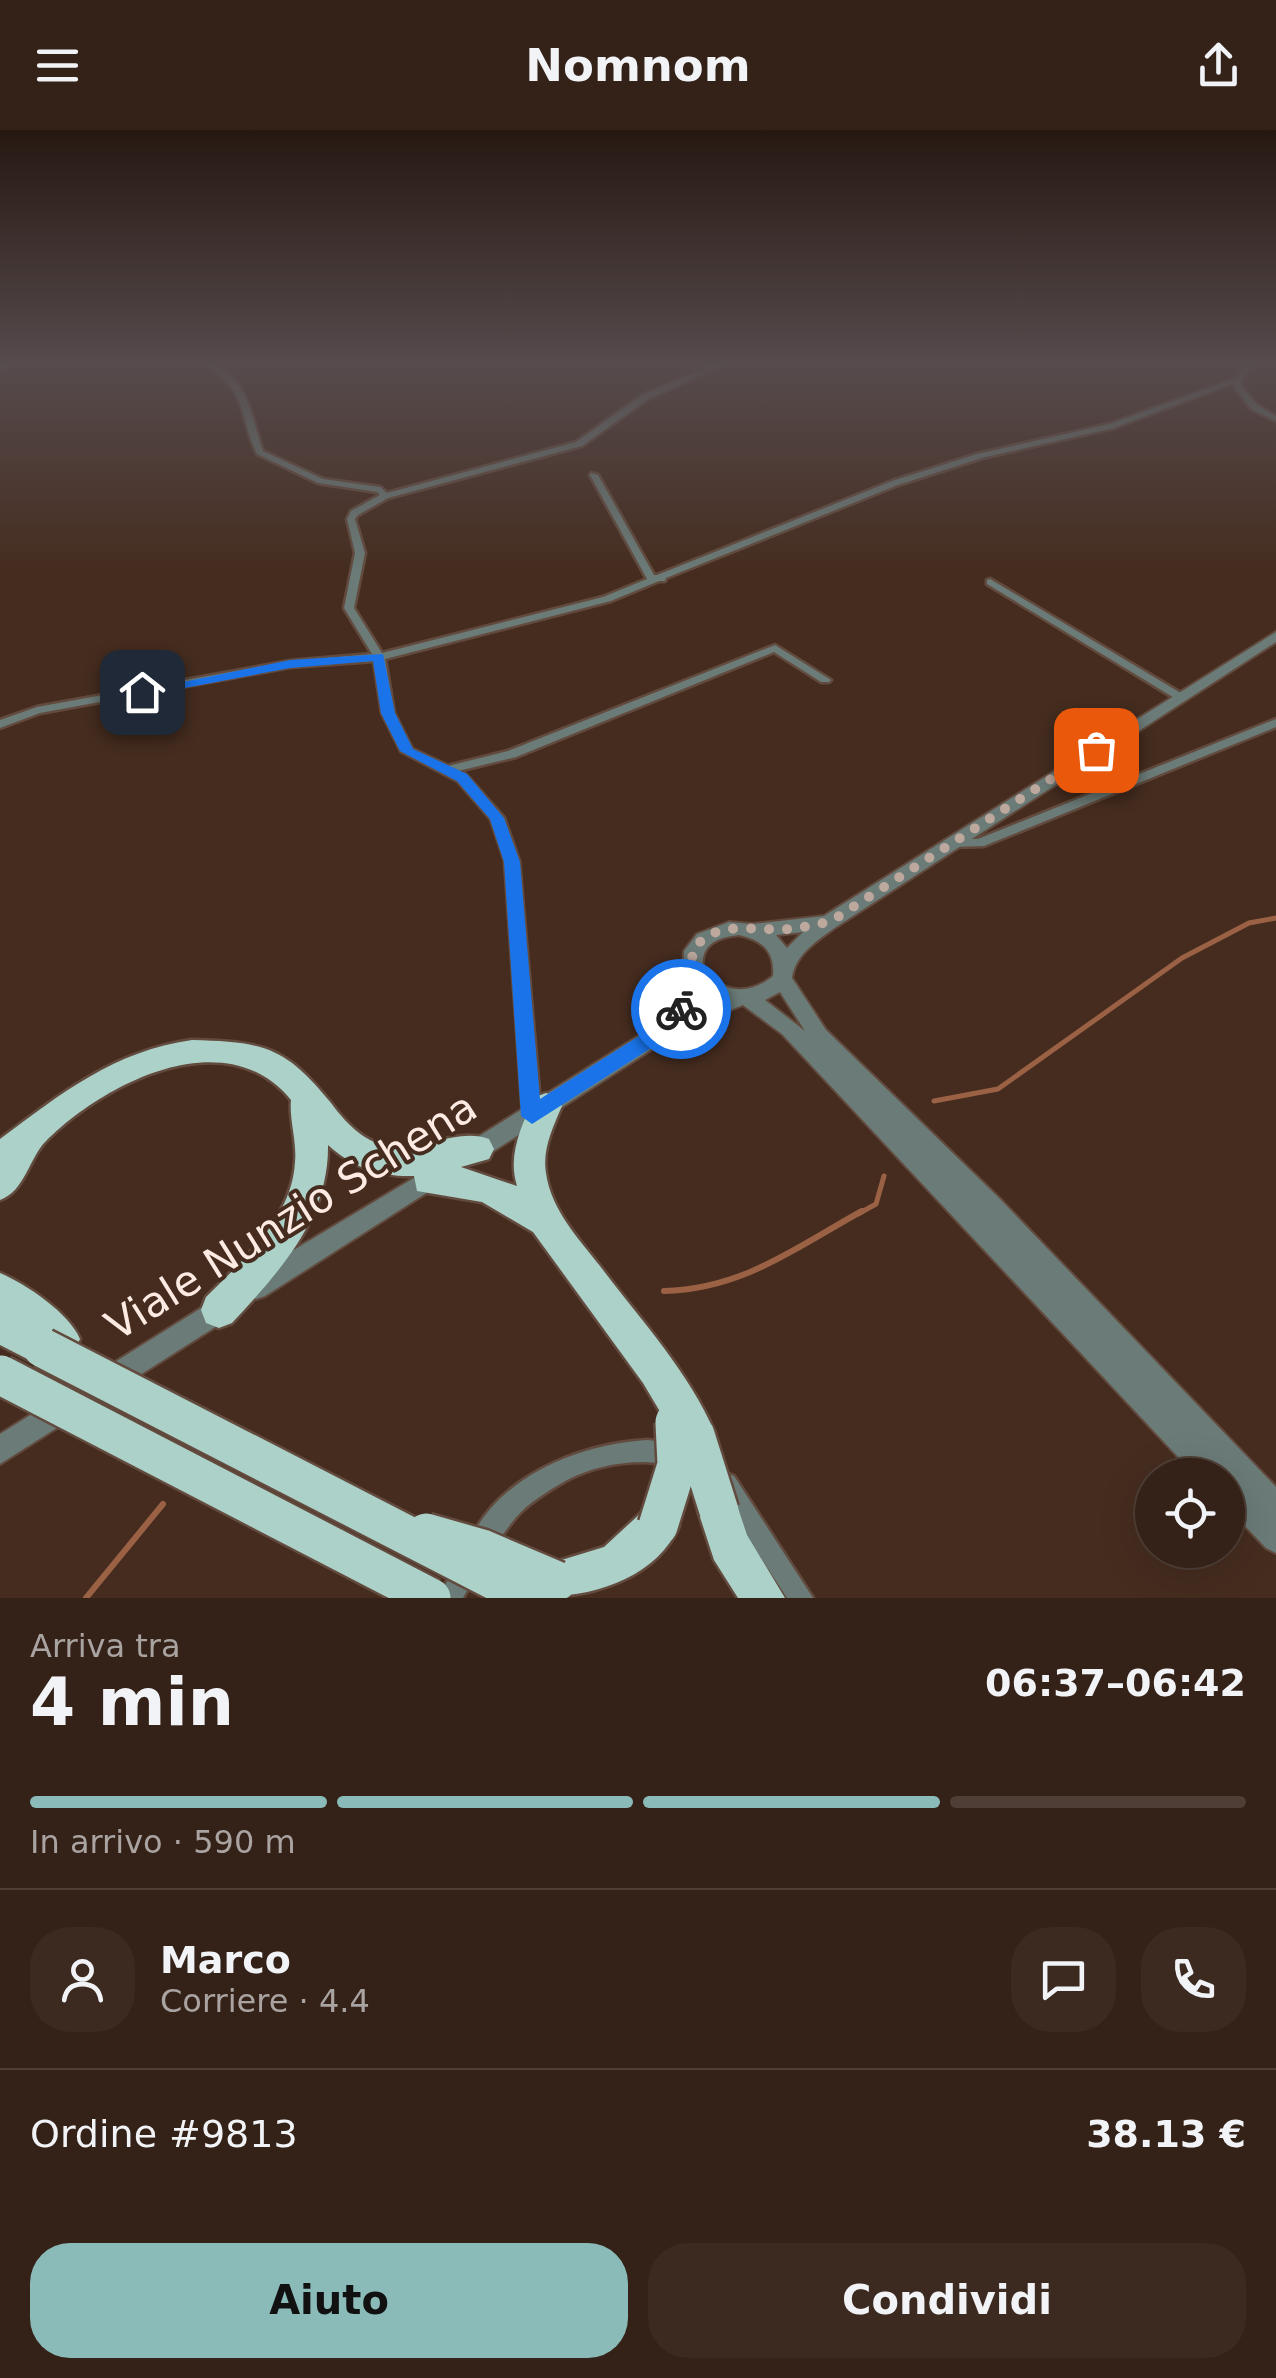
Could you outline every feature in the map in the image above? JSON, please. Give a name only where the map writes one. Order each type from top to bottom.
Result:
[{"type":"highway","points":[[0,1158],[34,1133],[58,1108],[101,1082],[162,1054],[203,1050],[247,1055],[278,1066],[301,1088],[346,1145],[381,1160],[422,1162],[478,1149]]},
{"type":"highway","points":[[219,1310],[295,1222],[312,1181],[314,1134],[301,1088]]},
{"type":"highway","points":[[538,1111],[528,1173],[545,1221],[681,1417],[729,1545],[764,1598]]},
{"type":"highway","points":[[0,1185],[34,1133]]},
{"type":"highway","points":[[429,1180],[464,1180],[494,1188],[545,1221]]},
{"type":"highway","points":[[0,1290],[52,1343]]},
{"type":"highway","points":[[0,1325],[52,1343],[156,1406],[374,1518],[482,1549],[543,1589],[616,1566],[658,1526],[677,1466],[681,1417]]},
{"type":"highway","points":[[1,1374],[431,1598]]},
{"type":"highway","points":[[341,1554],[401,1598]]},
{"type":"street","points":[[252,435],[260,452],[321,481],[380,490],[385,496]]},
{"type":"street","points":[[538,1111],[512,862],[497,818],[462,778],[407,751],[388,713],[379,657],[349,608],[360,552],[350,519],[385,496],[579,444],[592,435]]},
{"type":"street","points":[[0,724],[38,710],[290,664],[379,657],[607,599],[895,483],[980,456],[1073,435]]},
{"type":"street","points":[[594,475],[650,576],[662,579]]},
{"type":"street","points":[[990,582],[1180,697]]},
{"type":"street","points":[[740,998],[773,989],[800,944],[830,922],[1276,636]]},
{"type":"street","points":[[445,771],[512,754],[775,648],[824,680]]},
{"type":"street","points":[[951,844],[980,843],[1276,723]]},
{"type":"street","points":[[678,1022],[693,971],[692,952],[709,934],[723,929],[830,922]]},
{"type":"street","points":[[753,930],[774,944],[819,1036],[991,1206],[1276,1508]]},
{"type":"street","points":[[693,971],[713,992],[740,998],[789,1028],[1200,1458]]},
{"type":"street","name":"Viale Nunzio Schena","points":[[0,1450],[678,1022],[740,998]]},
{"type":"street","points":[[450,1598],[494,1519],[554,1473],[612,1456],[653,1450],[693,1459],[729,1487],[801,1598]]},
{"type":"street","points":[[1245,1506],[1276,1538]]},
{"type":"waterway","points":[[934,1101],[998,1089],[1182,958],[1249,923],[1276,918]]},
{"type":"waterway","points":[[858,1214],[876,1204],[884,1176]]},
{"type":"waterway","points":[[664,1291],[692,1289],[744,1275],[862,1211]]},
{"type":"waterway","points":[[86,1598],[163,1504]]},
{"type":"way so far","points":[[681,1009],[693,971],[692,952],[709,934],[723,929],[792,929],[830,922],[1096,750]]},
{"type":"route","points":[[142,692],[290,664],[379,657],[388,713],[407,751],[462,778],[497,818],[512,862],[532,1116],[678,1022],[681,1009]]}]
